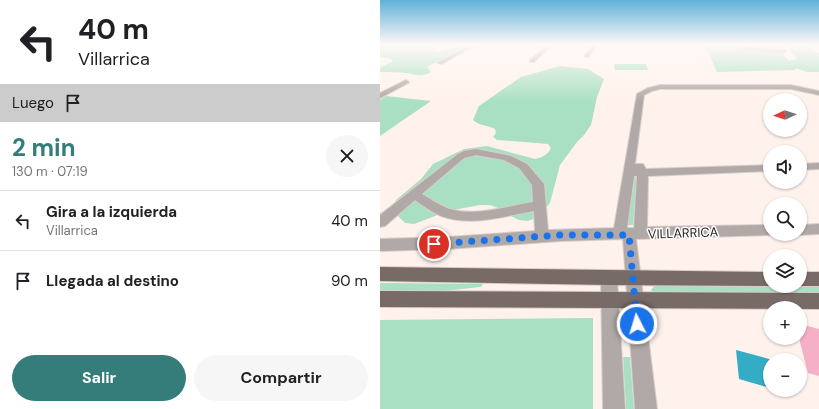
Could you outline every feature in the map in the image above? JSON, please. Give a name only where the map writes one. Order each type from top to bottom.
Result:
[{"type":"main road","points":[[380,274],[763,279]]},
{"type":"main road","points":[[807,279],[819,279]]},
{"type":"main road","points":[[380,299],[819,301]]},
{"type":"street","points":[[380,96],[406,82]]},
{"type":"street","points":[[646,409],[629,235],[628,173],[641,94],[650,89],[791,87],[819,93]]},
{"type":"street","points":[[380,222],[461,156],[467,153],[476,152],[508,158],[523,166],[538,184],[542,237]]},
{"type":"street","points":[[629,235],[643,172],[631,153]]},
{"type":"street","points":[[807,167],[819,166]]},
{"type":"street","points":[[628,173],[763,168]]},
{"type":"street","points":[[414,194],[448,214],[458,216],[476,216],[540,205]]},
{"type":"street","points":[[807,230],[819,229]]},
{"type":"street","name":"VILLARRICA","points":[[380,245],[448,243],[542,237],[763,230]]},
{"type":"street","points":[[609,278],[614,409]]},
{"type":"green space","points":[[387,64],[432,64],[427,67],[431,72],[425,75],[400,72],[380,72],[380,68]]},
{"type":"green space","points":[[614,64],[646,64],[648,70],[615,70]]},
{"type":"green space","points":[[713,64],[819,64],[819,72],[807,72],[795,68],[796,70],[717,72]]},
{"type":"green space","points":[[560,66],[588,69],[604,79],[597,97],[591,125],[560,165],[550,203],[538,217],[528,221],[519,220],[490,205],[480,205],[448,211],[414,224],[405,223],[395,213],[393,207],[396,200],[421,179],[433,164],[464,149],[487,146],[535,159],[546,154],[551,148],[548,144],[497,140],[493,137],[496,133],[495,129],[473,120],[479,106],[521,77]]},
{"type":"green space","points":[[386,96],[431,101],[380,136],[380,100]]},
{"type":"green space","points":[[634,177],[637,178],[633,225],[627,225]]},
{"type":"green space","points":[[380,283],[483,284],[481,287],[443,291],[380,291]]},
{"type":"green space","points":[[654,286],[763,286],[763,293],[656,294],[651,290]]},
{"type":"green space","points":[[807,286],[819,286],[819,292],[807,292]]},
{"type":"green space","points":[[593,318],[593,409],[380,409],[380,320]]},
{"type":"green space","points":[[623,357],[630,357],[634,409],[626,409]]},
{"type":"water","points":[[736,350],[763,357],[763,386],[739,379]]},
{"type":"building","points":[[807,326],[819,329],[819,376],[808,373],[807,353],[803,353],[801,345],[807,345]]},
{"type":"route","points":[[434,244],[561,235],[629,235],[637,324]]}]
